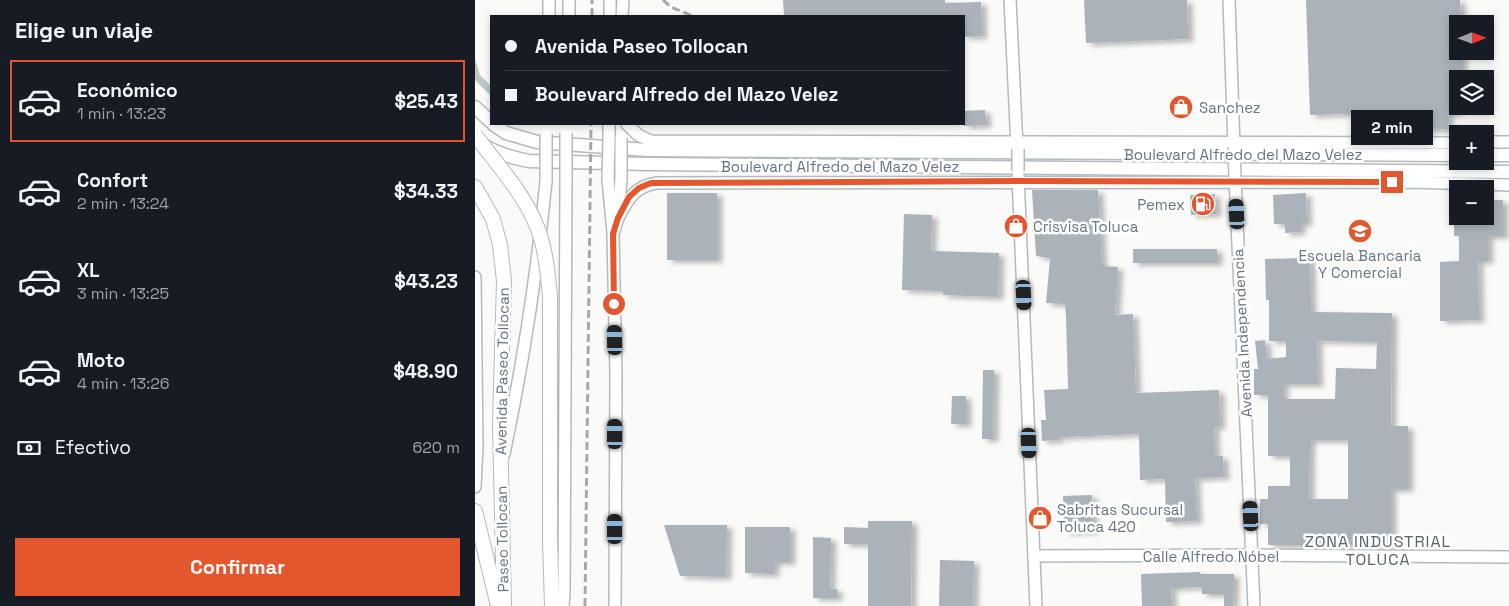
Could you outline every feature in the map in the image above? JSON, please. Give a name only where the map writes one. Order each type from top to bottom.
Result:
[{"type":"highway","points":[[475,135],[520,195],[533,217],[542,241],[546,259],[550,296],[550,539],[552,606]]},
{"type":"highway","name":"Avenida Paseo Tollocan","points":[[475,187],[493,219],[501,245],[503,272],[501,472]]},
{"type":"highway","name":"Paseo Tollocan","points":[[501,472],[504,606]]},
{"type":"highway","points":[[475,511],[498,606]]},
{"type":"main road","points":[[549,0],[549,15]]},
{"type":"main road","points":[[569,0],[569,15]]},
{"type":"main road","points":[[610,0],[610,15]]},
{"type":"main road","points":[[622,15],[623,0]]},
{"type":"main road","points":[[1010,0],[1036,606]]},
{"type":"main road","name":"Avenida Independencia","points":[[1229,0],[1254,606]]},
{"type":"main road","name":"Boulevard Alfredo del Mazo Velez","points":[[475,107],[490,121]]},
{"type":"main road","name":"Boulevard Alfredo del Mazo Velez","points":[[495,125],[506,133],[537,142],[647,150],[1449,155]]},
{"type":"main road","points":[[609,125],[608,179],[610,218],[613,234],[616,375],[615,606]]},
{"type":"main road","points":[[613,234],[618,218],[621,179],[621,125]]},
{"type":"main road","name":"Boulevard Alfredo del Mazo Velez","points":[[628,125],[638,135],[651,140],[1017,145],[1033,141],[1234,144],[1449,143]]},
{"type":"main road","name":"Avenida Paseo Tollocan","points":[[501,472],[528,322],[546,182],[546,129]]},
{"type":"main road","points":[[563,606],[566,129]]},
{"type":"main road","name":"Boulevard Alfredo del Mazo Velez","points":[[475,140],[491,150],[513,158],[539,161],[656,164],[1509,172]]},
{"type":"main road","points":[[1494,142],[1509,142]]},
{"type":"main road","points":[[1494,155],[1509,155]]},
{"type":"main road","name":"Boulevard Alfredo del Mazo Velez","points":[[618,218],[625,203],[635,191],[645,185],[657,182],[1018,176],[1509,185]]},
{"type":"main road","name":"Avenida Paseo Tollocan","points":[[475,278],[477,446],[475,487]]},
{"type":"main road","name":"Calle Alfredo Nóbel","points":[[1034,556],[1509,557]]},
{"type":"shaded area","points":[[475,59],[480,75],[490,85],[490,95],[475,80]]},
{"type":"building","points":[[783,0],[945,0],[945,3],[981,2],[982,36],[965,37],[965,15],[784,15]]},
{"type":"building","points":[[1084,0],[1187,0],[1188,39],[1086,43]]},
{"type":"building","points":[[1306,0],[1460,0],[1461,15],[1449,15],[1449,60],[1462,60],[1462,70],[1449,70],[1448,129],[1379,132],[1379,113],[1310,115]]},
{"type":"building","points":[[985,110],[986,125],[964,126],[965,111]]},
{"type":"building","points":[[1032,190],[1098,190],[1102,266],[1118,267],[1115,315],[1133,314],[1136,393],[1219,390],[1220,426],[1214,427],[1215,456],[1223,456],[1224,477],[1195,478],[1197,521],[1166,522],[1165,479],[1140,480],[1139,434],[1057,437],[1058,440],[1042,441],[1041,420],[1046,420],[1044,390],[1068,389],[1066,316],[1065,304],[1046,303],[1050,258],[1036,256]]},
{"type":"building","points":[[667,193],[717,193],[717,260],[667,260]]},
{"type":"building","points":[[1306,193],[1307,223],[1300,223],[1300,232],[1285,233],[1285,224],[1274,224],[1273,195]]},
{"type":"building","name":"Pemex","points":[[1215,194],[1216,214],[1191,215],[1190,195]]},
{"type":"building","points":[[1494,200],[1503,200],[1503,236],[1488,236],[1488,261],[1478,261],[1479,320],[1440,321],[1440,262],[1459,261],[1459,236],[1454,236],[1454,225],[1494,225]]},
{"type":"building","points":[[904,214],[932,215],[931,251],[999,253],[998,297],[943,295],[943,291],[902,290]]},
{"type":"building","points":[[1133,249],[1217,249],[1217,263],[1133,263]]},
{"type":"building","points":[[1310,258],[1311,312],[1392,313],[1391,426],[1408,426],[1408,489],[1391,489],[1391,545],[1268,545],[1268,524],[1260,524],[1260,499],[1268,499],[1268,486],[1290,486],[1290,456],[1268,456],[1268,395],[1254,395],[1254,369],[1258,369],[1255,341],[1265,340],[1267,359],[1286,357],[1286,341],[1269,341],[1269,300],[1266,300],[1265,259]],"holes":[[[1317,341],[1377,342],[1376,369],[1336,368],[1335,399],[1283,399],[1283,384],[1318,384]],[[1310,440],[1348,440],[1348,499],[1309,499]]]},
{"type":"building","points":[[983,370],[994,370],[993,439],[982,439]]},
{"type":"building","points":[[952,396],[966,396],[966,424],[951,424]]},
{"type":"building","points":[[1092,495],[1093,531],[1064,532],[1063,496]]},
{"type":"building","points":[[868,521],[912,521],[911,606],[868,606],[868,544],[844,544],[844,527],[868,528]]},
{"type":"building","points":[[664,525],[727,525],[726,577],[680,576]]},
{"type":"building","points":[[745,527],[790,527],[790,562],[774,562],[774,574],[745,573]]},
{"type":"building","points":[[813,537],[831,538],[830,589],[837,589],[837,598],[813,598]]},
{"type":"building","points":[[940,560],[974,561],[973,606],[939,606]]},
{"type":"building","points":[[1200,572],[1200,574],[1234,574],[1233,606],[1224,606],[1224,594],[1202,594],[1202,587],[1171,588],[1172,606],[1142,606],[1141,574]]},
{"type":"railway","points":[[592,0],[592,15]]},
{"type":"railway","points":[[663,0],[671,7],[691,15]]},
{"type":"railway","points":[[585,606],[591,125]]},
{"type":"place","name":"Sanchez","points":[[1181,107]]},
{"type":"place","name":"Pemex","points":[[1203,204]]},
{"type":"place","name":"Crisvisa Toluca","points":[[1016,226]]},
{"type":"place","name":"Escuela Bancaria Y Comercial","points":[[1360,231]]},
{"type":"place","name":"Sabritas Sucursal Toluca 420","points":[[1040,518]]},
{"type":"district","name":"ZONA INDUSTRIAL TOLUCA","points":[[1378,550]]},
{"type":"route","points":[[614,304],[613,234],[618,218],[625,203],[635,191],[645,185],[657,182],[1392,182]]}]
